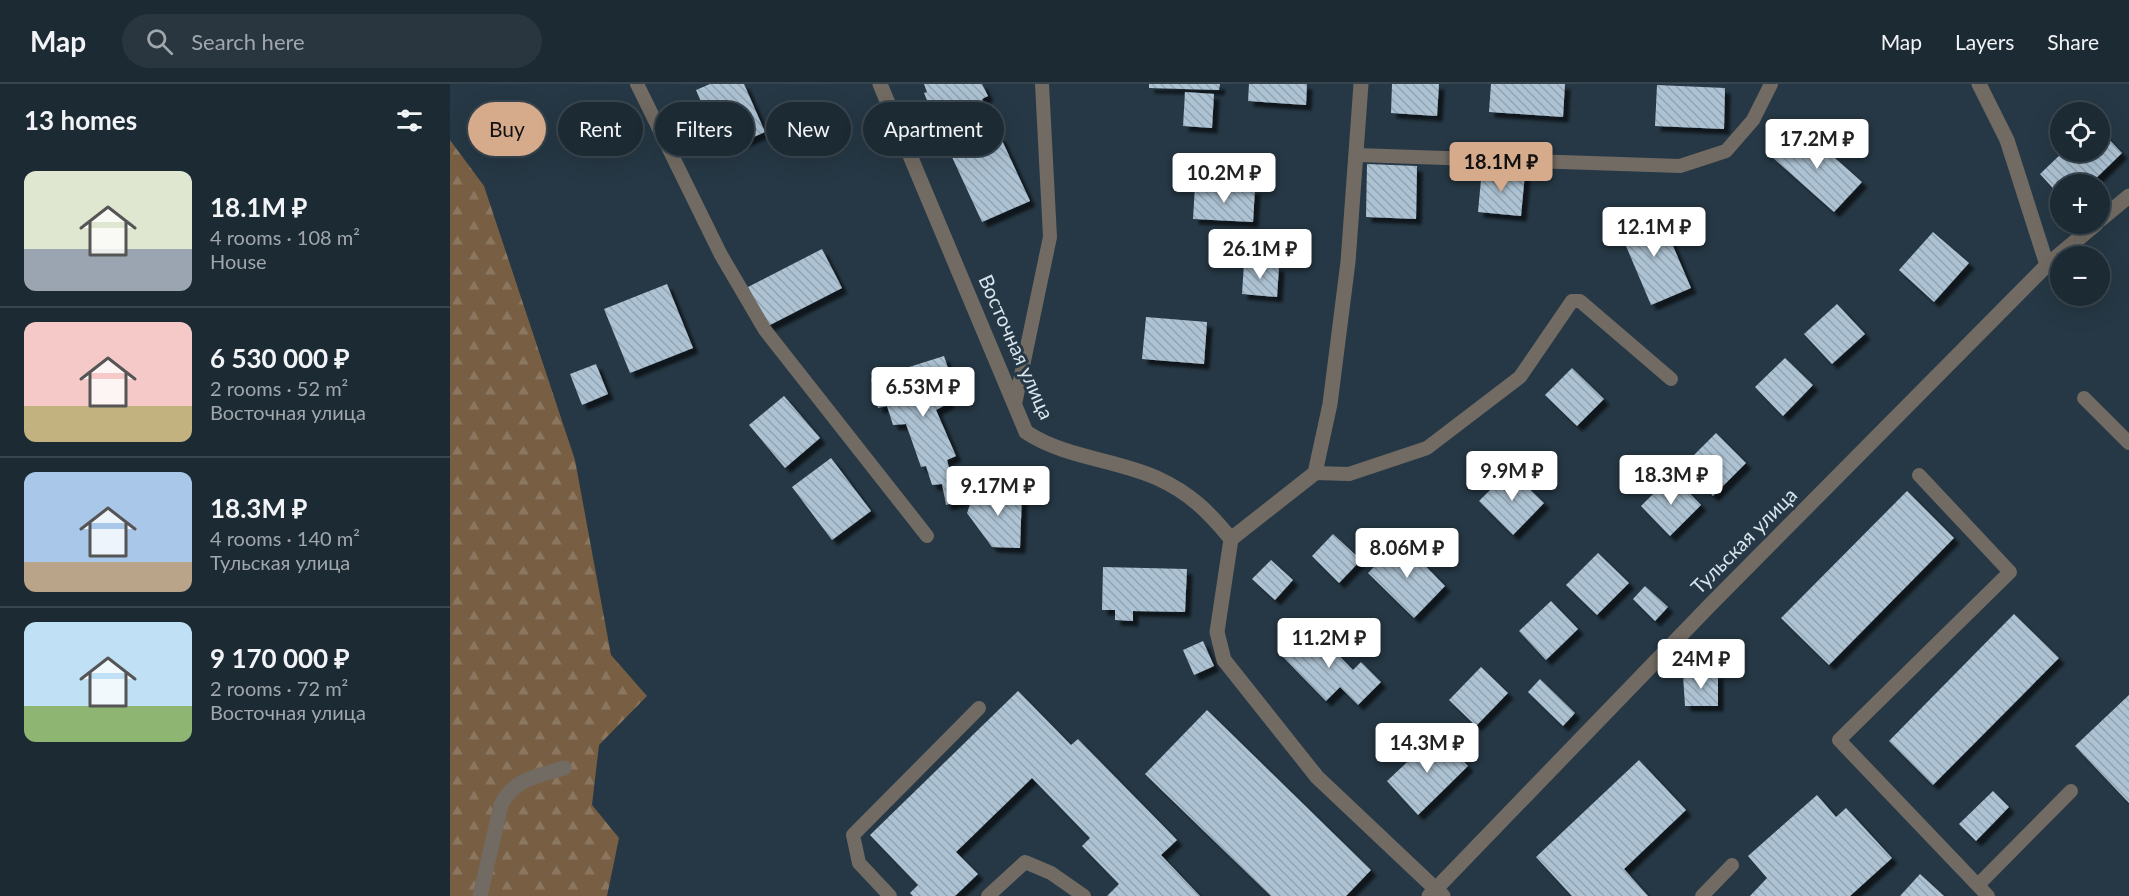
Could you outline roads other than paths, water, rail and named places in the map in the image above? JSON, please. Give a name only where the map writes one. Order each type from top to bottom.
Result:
[{"type":"street","name":"Восточная улица","points":[[880,84],[1026,432],[1043,443],[1157,478],[1202,504],[1231,539]]},
{"type":"street","points":[[1361,84],[1348,262],[1330,404],[1315,473],[1231,539],[1217,632],[1224,660],[1317,777],[1436,894]]},
{"type":"street","points":[[1979,84],[2007,140],[2047,265]]},
{"type":"street","points":[[2110,212],[2129,196]]},
{"type":"street","name":"Тульская улица","points":[[1436,894],[1720,596],[2047,265],[2084,234]]},
{"type":"street","points":[[480,896],[501,805],[507,792],[518,783],[564,768]]},
{"type":"lane","points":[[637,84],[721,255],[765,330],[927,536]]},
{"type":"lane","points":[[1015,404],[1050,237],[1042,84]]},
{"type":"lane","points":[[1357,155],[1680,166],[1726,151],[1753,120],[1771,84]]},
{"type":"lane","points":[[1315,473],[1349,474],[1427,448],[1520,377],[1572,301],[1580,301],[1671,379]]},
{"type":"lane","points":[[2084,398],[2129,442]]},
{"type":"lane","points":[[1919,475],[2010,572],[1839,740],[1988,896]]},
{"type":"lane","points":[[890,896],[859,863],[853,835],[979,708]]},
{"type":"lane","points":[[1978,885],[2071,791]]},
{"type":"lane","points":[[988,896],[1024,862],[1051,873],[1084,896]]},
{"type":"lane","points":[[1701,896],[1732,865]]}]
